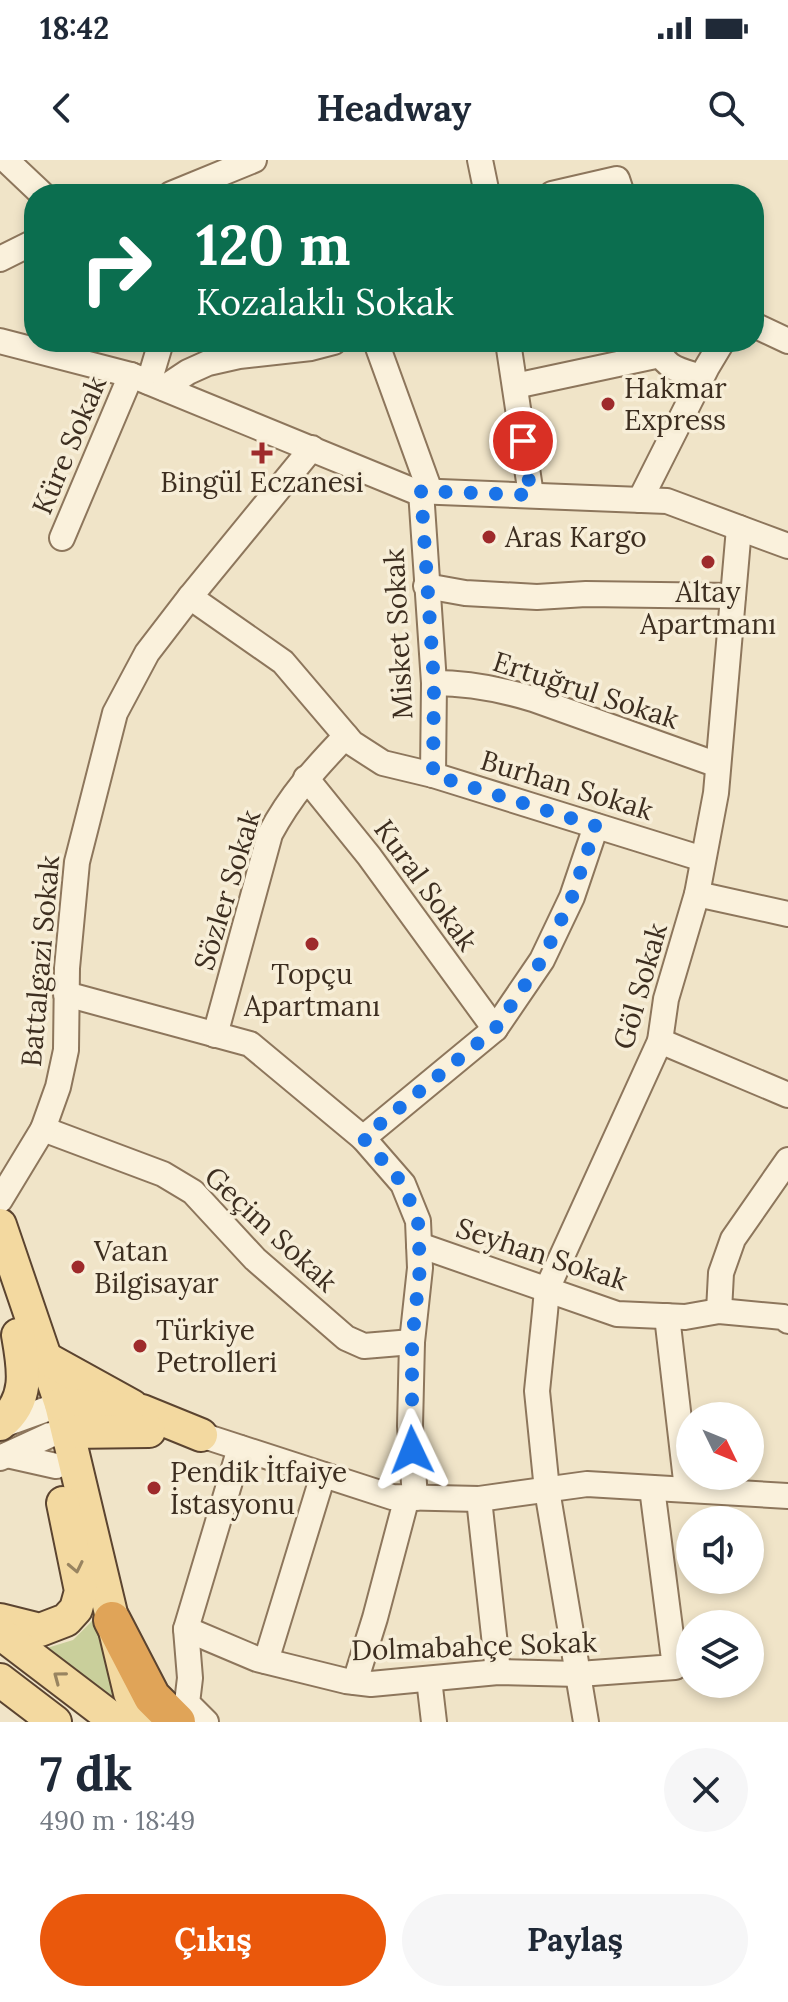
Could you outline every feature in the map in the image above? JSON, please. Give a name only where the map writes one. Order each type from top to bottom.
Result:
[{"type":"highway","points":[[112,1620],[152,1697],[177,1722]]},
{"type":"main road","points":[[0,1225],[47,1359],[43,1421],[81,1591],[76,1609],[66,1620],[40,1630],[0,1620]]},
{"type":"main road","points":[[0,1290],[18,1335],[43,1421],[112,1620],[130,1693],[142,1722]]},
{"type":"main road","points":[[47,1359],[142,1411],[201,1435]]},
{"type":"main road","points":[[43,1421],[142,1411]]},
{"type":"main road","points":[[0,1425],[11,1414],[43,1421],[201,1435]]},
{"type":"main road","points":[[0,1633],[117,1722]]},
{"type":"main road","points":[[0,1680],[55,1722]]},
{"type":"street","points":[[6,160],[31,184]]},
{"type":"street","points":[[195,184],[254,160]]},
{"type":"street","points":[[480,160],[485,184]]},
{"type":"street","points":[[595,184],[617,179],[619,184]]},
{"type":"street","points":[[0,259],[24,247]]},
{"type":"street","points":[[764,330],[788,341]]},
{"type":"street","points":[[0,341],[24,348]]},
{"type":"street","points":[[40,352],[148,382],[414,491],[667,501],[788,546]]},
{"type":"street","name":"Küre Sokak","points":[[62,538],[148,382],[158,352]]},
{"type":"street","points":[[148,382],[188,372],[208,363],[275,352]]},
{"type":"street","name":"Misket Sokak","points":[[379,352],[425,491],[426,586],[434,683],[433,775]]},
{"type":"street","points":[[510,352],[531,495]]},
{"type":"street","points":[[515,386],[643,352]]},
{"type":"street","points":[[661,352],[673,368],[701,377]]},
{"type":"street","points":[[640,500],[716,352]]},
{"type":"street","name":"Battalgazi Sokak","points":[[0,1200],[43,1129],[58,1087],[66,1050],[66,994],[77,862],[115,713],[147,653],[312,448]]},
{"type":"street","name":"Göl Sokak","points":[[586,1722],[547,1490],[537,1391],[547,1289],[660,1041],[666,999],[697,894],[716,793],[739,528]]},
{"type":"street","points":[[426,586],[465,593],[537,597],[586,594],[733,596]]},
{"type":"street","name":"Burhan Sokak","points":[[190,597],[283,662],[352,743],[383,763],[433,775],[703,859]]},
{"type":"street","name":"Ertuğrul Sokak","points":[[434,683],[456,683],[520,695],[718,765]]},
{"type":"street","name":"Sözler Sokak","points":[[215,1035],[270,834],[306,778],[346,736]]},
{"type":"street","name":"Kural Sokak","points":[[306,778],[369,856],[495,1029]]},
{"type":"street","points":[[363,1138],[495,1029],[542,960],[572,897],[596,826]]},
{"type":"street","points":[[697,894],[788,914]]},
{"type":"street","points":[[66,994],[250,1044],[363,1138],[403,1184],[418,1221],[420,1268],[412,1342],[411,1498],[355,1682]]},
{"type":"street","points":[[660,1041],[788,1095]]},
{"type":"street","name":"Geçim Sokak","points":[[43,1129],[163,1174],[193,1192],[255,1259],[346,1338],[364,1346],[412,1342]]},
{"type":"street","points":[[719,1311],[721,1273],[733,1239],[788,1160]]},
{"type":"street","name":"Seyhan Sokak","points":[[419,1245],[617,1314],[685,1317],[719,1311],[783,1317],[788,1321]]},
{"type":"street","points":[[667,1316],[677,1402]]},
{"type":"street","points":[[4,1457],[43,1421]]},
{"type":"street","points":[[201,1435],[392,1497],[479,1499],[587,1484],[676,1489]]},
{"type":"street","points":[[206,1722],[187,1703],[190,1678],[186,1629],[240,1448]]},
{"type":"street","points":[[266,1661],[323,1475]]},
{"type":"street","name":"Dolmabahçe Sokak","points":[[186,1629],[266,1661],[371,1684],[498,1672],[579,1674],[675,1667],[652,1488]]},
{"type":"street","points":[[701,1490],[788,1496]]},
{"type":"street","points":[[479,1499],[498,1672]]},
{"type":"street","points":[[429,1679],[434,1722]]},
{"type":"green space","points":[[104,1602],[135,1717],[47,1648],[73,1640],[91,1622]]},
{"type":"place","name":"Hakmar Express","points":[[608,404]]},
{"type":"place","name":"Bingül Eczanesi","points":[[262,453]]},
{"type":"place","name":"Aras Kargo","points":[[489,537]]},
{"type":"place","name":"Altay Apartmanı","points":[[708,562]]},
{"type":"place","name":"Topçu Apartmanı","points":[[312,944]]},
{"type":"place","name":"Vatan Bilgisayar","points":[[78,1267]]},
{"type":"place","name":"Türkiye Petrolleri","points":[[140,1346]]},
{"type":"place","name":"Pendik İtfaiye İstasyonu","points":[[154,1488]]},
{"type":"route","points":[[412,1450],[412,1342],[420,1268],[418,1221],[403,1184],[363,1138],[495,1029],[542,960],[572,897],[596,826],[433,775],[434,683],[421,491],[531,495],[523,441]]}]
